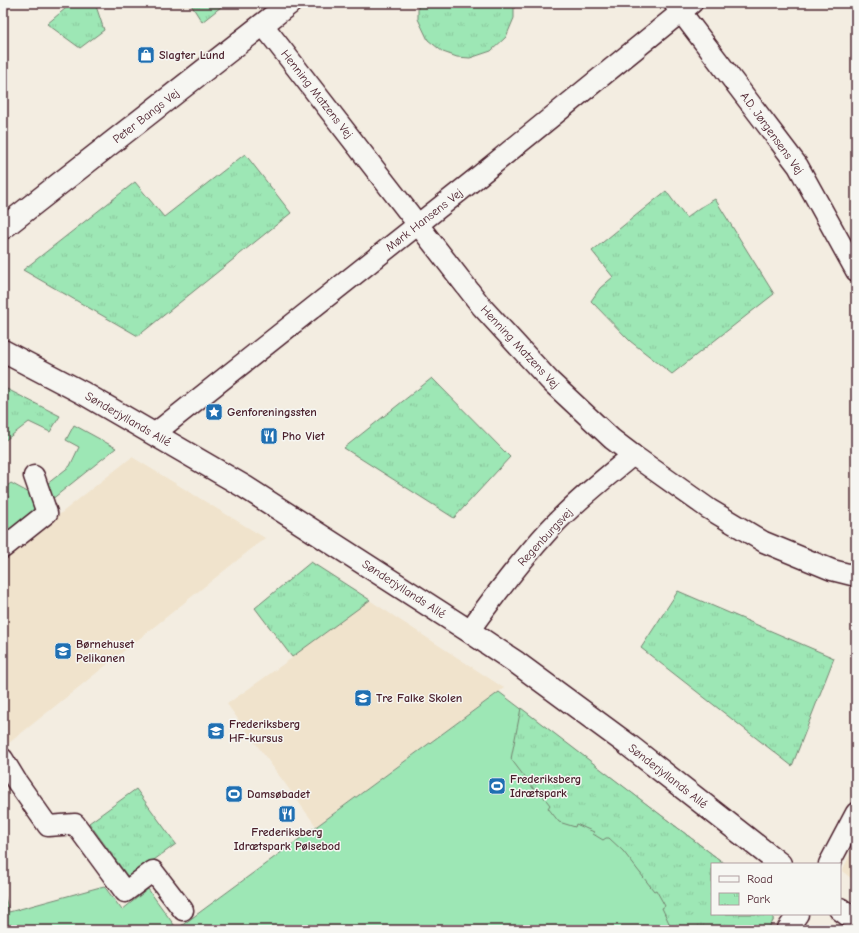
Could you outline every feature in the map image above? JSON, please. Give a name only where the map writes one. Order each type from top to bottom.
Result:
[{"type":"street","name":"Peter Bangs Vej","points":[[3,228],[290,3]]},
{"type":"street","name":"Mørk Hansens Vej","points":[[154,434],[418,225],[682,6]]},
{"type":"street","name":"A.D. Jørgensens Vej","points":[[682,6],[798,166],[856,271]]},
{"type":"street","name":"Henning Matzens Vej","points":[[263,24],[482,307],[550,381],[612,439],[633,456],[709,509],[764,542],[832,570],[856,576]]},
{"type":"street","name":"Sønderjyllands Allé","points":[[3,351],[83,393],[246,487],[469,631],[516,663],[627,744],[779,863]]},
{"type":"street","name":"Regenburgsvej","points":[[469,631],[513,571],[550,529],[590,491],[633,456]]},
{"type":"street","points":[[3,548],[47,513],[34,476]]},
{"type":"street","points":[[3,759],[17,782],[48,826],[75,824],[125,892],[153,872],[183,910]]},
{"type":"street","points":[[830,863],[856,813]]},
{"type":"street","points":[[841,910],[856,921]]},
{"type":"street","points":[[787,930],[797,915]]},
{"type":"shaded area","name":"Børnehuset Pelikanen","points":[[132,457],[265,538],[4,747],[3,559]]},
{"type":"shaded area","name":"Tre Falke Skolen","points":[[311,562],[504,688],[316,826],[227,704],[292,658],[255,608]]},
{"type":"shaded area","points":[[856,843],[856,882],[842,871]]},
{"type":"green space","points":[[72,3],[95,3],[104,30],[80,48],[47,24]]},
{"type":"green space","points":[[190,3],[226,3],[202,22]]},
{"type":"green space","points":[[418,3],[514,3],[514,18],[506,37],[491,51],[470,58],[457,57],[443,52],[428,40],[418,19]]},
{"type":"green space","points":[[245,154],[291,213],[138,336],[23,270],[135,182],[164,217]]},
{"type":"green space","points":[[666,191],[686,218],[699,208],[715,199],[774,294],[672,374],[630,341],[591,301],[600,288],[613,277],[592,251]]},
{"type":"green space","points":[[432,378],[510,457],[454,518],[344,448]]},
{"type":"green space","points":[[3,387],[60,416],[50,432],[29,422],[3,442]]},
{"type":"green space","points":[[74,425],[116,448],[51,500],[47,484],[70,466],[79,447],[66,440]]},
{"type":"green space","points":[[11,483],[33,495],[35,509],[33,513],[3,539],[3,502],[9,497],[3,489]]},
{"type":"green space","points":[[311,562],[370,600],[292,657],[255,608]]},
{"type":"green space","points":[[678,591],[834,658],[792,766],[641,648]]},
{"type":"green space","name":"Frederiksberg Idrætspark","points":[[499,692],[724,863],[711,863],[711,915],[773,915],[773,921],[767,930],[3,930],[3,890],[9,912],[104,886],[122,910],[148,889],[177,929]]},
{"type":"green space","points":[[521,708],[724,863],[711,863],[711,915],[773,915],[773,921],[767,930],[671,930],[662,908],[665,906],[656,890],[654,891],[623,851],[609,838],[603,840],[593,834],[594,832],[576,824],[575,827],[559,822],[548,808],[550,805],[539,791],[536,792],[511,759]]},
{"type":"green space","points":[[136,789],[176,844],[129,878],[89,823]]},
{"type":"place","name":"Slagter Lund","points":[[146,55]]},
{"type":"place","name":"Genforeningssten","points":[[214,412]]},
{"type":"place","name":"Pho Viet","points":[[269,436]]},
{"type":"place","name":"Børnehuset Pelikanen","points":[[63,651]]},
{"type":"place","name":"Tre Falke Skolen","points":[[363,698]]},
{"type":"place","name":"Frederiksberg HF-kursus","points":[[216,731]]},
{"type":"place","name":"Frederiksberg Idrætspark","points":[[497,786]]},
{"type":"place","name":"Damsøbadet","points":[[234,794]]},
{"type":"place","name":"Frederiksberg Idrætspark Pølsebod","points":[[287,814]]}]
